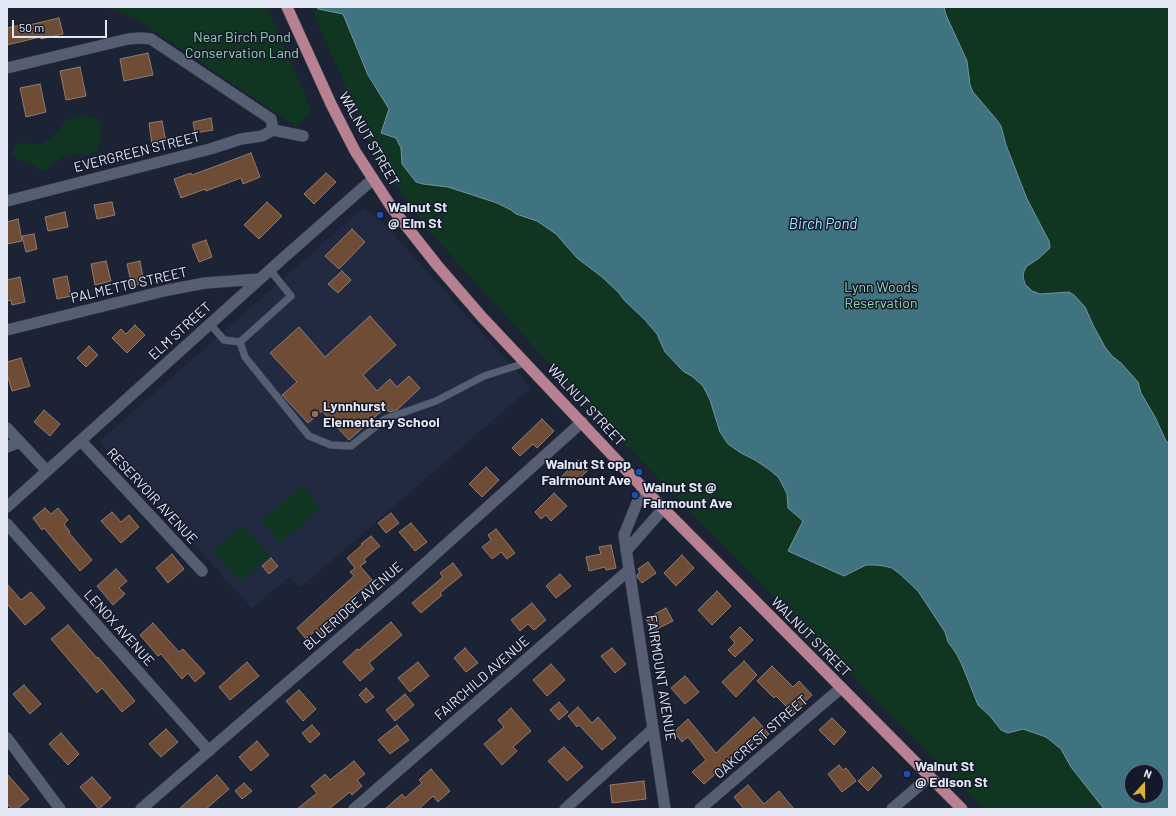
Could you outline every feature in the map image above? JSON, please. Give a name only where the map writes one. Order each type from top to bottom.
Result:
[{"type":"main road","name":"WALNUT STREET","points":[[287,7],[334,110],[355,151],[392,208],[437,265],[482,317],[643,488],[962,809]]},
{"type":"street","points":[[7,68],[128,39],[151,39],[271,119],[273,130],[303,136]]},
{"type":"street","name":"EVERGREEN STREET","points":[[7,201],[210,149],[241,139],[262,136],[273,130]]},
{"type":"street","name":"ELM STREET","points":[[7,507],[373,179]]},
{"type":"street","name":"PALMETTO STREET","points":[[7,330],[168,290],[205,283],[260,279]]},
{"type":"street","name":"BLUERIDGE AVENUE","points":[[140,809],[401,585],[582,422]]},
{"type":"street","points":[[7,428],[47,471]]},
{"type":"street","name":"RESERVOIR AVENUE","points":[[81,440],[202,571]]},
{"type":"street","points":[[7,447],[20,442]]},
{"type":"street","name":"FAIRMOUNT AVENUE","points":[[643,488],[624,535],[665,809]]},
{"type":"street","points":[[626,551],[663,508]]},
{"type":"street","name":"LENOX AVENUE","points":[[7,524],[209,751]]},
{"type":"street","name":"FAIRCHILD AVENUE","points":[[354,809],[629,570]]},
{"type":"street","name":"OAKCREST STREET","points":[[700,809],[841,688]]},
{"type":"street","points":[[565,809],[653,729]]},
{"type":"street","points":[[7,738],[60,809]]},
{"type":"street","points":[[892,809],[929,777]]},
{"type":"lane","points":[[210,324],[224,340],[240,342],[291,296],[270,270]]},
{"type":"lane","points":[[240,342],[245,357],[309,436],[331,445],[351,446],[385,419],[436,401],[484,376],[525,362]]},
{"type":"shaded area","name":"Lynnhurst Elementary School","points":[[363,208],[379,218],[531,387],[300,588],[289,577],[252,608],[100,441]]},
{"type":"green space","name":"Near Birch Pond Conservation Land","points":[[108,7],[267,7],[311,109],[297,127],[136,19]]},
{"type":"green space","name":"Birch Pond","points":[[311,7],[1169,7],[1169,809],[984,809],[763,586],[582,400],[429,231],[399,189],[371,145]]},
{"type":"green space","points":[[83,115],[96,119],[100,123],[101,139],[97,150],[94,152],[89,154],[75,154],[62,157],[45,171],[17,159],[12,153],[19,143],[25,142],[35,145],[42,144],[54,136],[67,119]]},
{"type":"green space","points":[[303,486],[321,508],[280,543],[261,521]]},
{"type":"green space","points":[[242,525],[270,555],[241,582],[213,552]]},
{"type":"water","name":"Birch Pond","points":[[317,7],[944,7],[946,15],[967,61],[970,85],[973,92],[1001,126],[1006,145],[1027,199],[1049,241],[1050,248],[1038,259],[1027,266],[1024,271],[1023,277],[1025,284],[1032,291],[1040,294],[1069,292],[1074,295],[1085,307],[1105,347],[1138,382],[1141,393],[1155,417],[1166,441],[1169,443],[1169,809],[1104,809],[1071,767],[1061,749],[1046,737],[1023,729],[1008,733],[1001,730],[990,716],[978,705],[962,665],[948,642],[945,632],[918,591],[892,568],[866,565],[844,576],[788,551],[803,521],[788,508],[787,494],[779,478],[755,460],[728,444],[720,432],[710,400],[703,386],[683,371],[665,352],[657,334],[619,293],[602,277],[577,258],[556,234],[537,221],[516,214],[497,203],[448,187],[416,182],[402,164],[401,148],[396,138],[381,133],[389,109],[368,75],[343,14],[318,9]]},
{"type":"building","points":[[59,18],[63,34],[41,39],[40,37],[7,45],[7,28],[25,24],[25,26]]},
{"type":"building","points":[[148,53],[153,75],[124,81],[120,59]]},
{"type":"building","points":[[80,67],[86,96],[66,100],[60,71]]},
{"type":"building","points":[[40,84],[46,112],[26,117],[20,88]]},
{"type":"building","points":[[211,118],[213,130],[195,133],[193,122]]},
{"type":"building","points":[[162,121],[166,142],[152,144],[149,123]]},
{"type":"building","points":[[251,153],[260,177],[243,184],[241,178],[206,191],[205,189],[181,198],[174,179],[191,173],[192,175]]},
{"type":"building","points":[[326,173],[336,182],[314,204],[304,194]]},
{"type":"building","points":[[112,202],[115,215],[97,219],[94,205]]},
{"type":"building","points":[[267,202],[282,216],[259,239],[244,225]]},
{"type":"building","points":[[65,212],[68,227],[48,231],[45,217]]},
{"type":"building","points":[[18,219],[22,241],[7,244],[7,222]]},
{"type":"building","points":[[352,229],[365,242],[339,269],[325,256]]},
{"type":"building","points":[[34,234],[37,249],[26,252],[22,236]]},
{"type":"building","points":[[206,240],[212,257],[199,262],[192,245]]},
{"type":"building","points":[[106,261],[111,281],[95,285],[91,264]]},
{"type":"building","points":[[140,261],[144,283],[132,286],[127,264]]},
{"type":"building","points":[[342,271],[351,280],[338,293],[328,284]]},
{"type":"building","points":[[67,276],[71,296],[57,299],[53,279]]},
{"type":"building","points":[[20,277],[25,302],[12,305],[11,300],[7,301],[7,280]]},
{"type":"building","points":[[370,316],[396,345],[363,375],[377,391],[390,379],[397,387],[409,376],[420,388],[397,410],[389,412],[385,408],[349,440],[322,411],[308,423],[282,395],[297,382],[270,353],[299,327],[325,357]]},
{"type":"building","points":[[135,325],[145,335],[127,353],[112,338],[121,329],[126,334]]},
{"type":"building","points":[[89,346],[98,355],[86,367],[77,358]]},
{"type":"building","points":[[21,358],[30,386],[12,391],[7,374],[7,362]]},
{"type":"building","points":[[44,410],[60,424],[50,436],[34,422]]},
{"type":"building","points":[[542,419],[554,431],[537,448],[533,444],[520,456],[512,448]]},
{"type":"building","points":[[578,460],[588,470],[571,487],[561,477]]},
{"type":"building","points":[[486,467],[499,480],[482,497],[469,484]]},
{"type":"building","points":[[554,493],[567,506],[551,521],[546,515],[541,519],[535,512]]},
{"type":"building","points":[[45,508],[51,514],[58,508],[68,520],[64,524],[70,532],[69,533],[92,560],[80,571],[44,528],[42,530],[33,518]]},
{"type":"building","points":[[112,512],[121,522],[129,515],[139,527],[121,543],[101,521]]},
{"type":"building","points":[[391,513],[399,523],[386,533],[378,523]]},
{"type":"building","points":[[411,523],[427,542],[415,551],[399,532]]},
{"type":"building","points":[[496,529],[515,553],[507,559],[501,552],[492,559],[482,547],[491,540],[488,535]]},
{"type":"building","points":[[371,536],[380,546],[364,559],[366,562],[360,566],[372,580],[328,619],[333,625],[320,636],[315,631],[306,639],[297,628],[354,576],[350,572],[355,568],[347,558]]},
{"type":"building","points":[[611,545],[616,568],[606,570],[605,567],[589,571],[586,557],[601,554],[599,547]]},
{"type":"building","points":[[172,554],[184,569],[168,583],[156,568]]},
{"type":"building","points":[[682,555],[694,568],[676,586],[664,573]]},
{"type":"building","points":[[271,558],[278,566],[269,574],[262,566]]},
{"type":"building","points":[[648,562],[656,573],[642,583],[637,577],[640,572],[638,569]]},
{"type":"building","points":[[453,563],[462,575],[440,593],[442,595],[421,613],[412,603],[443,577],[440,573]]},
{"type":"building","points":[[116,569],[127,581],[119,588],[125,594],[113,605],[97,586]]},
{"type":"building","points":[[560,574],[571,586],[556,598],[546,586]]},
{"type":"building","points":[[7,584],[21,600],[31,592],[45,608],[25,625],[7,604]]},
{"type":"building","points":[[717,591],[731,606],[712,625],[698,610]]},
{"type":"building","points":[[532,603],[546,620],[534,630],[528,624],[520,631],[511,620]]},
{"type":"building","points":[[666,608],[673,621],[653,631],[646,619]]},
{"type":"building","points":[[391,622],[402,635],[369,663],[374,669],[360,681],[343,662]]},
{"type":"building","points":[[153,623],[179,652],[183,649],[205,673],[195,682],[188,673],[182,679],[161,654],[158,656],[140,635]]},
{"type":"building","points":[[68,625],[97,658],[98,657],[135,701],[122,712],[102,688],[97,693],[51,639]]},
{"type":"building","points":[[740,627],[753,640],[735,657],[728,650],[735,643],[730,637]]},
{"type":"building","points":[[465,648],[478,663],[466,672],[454,658]]},
{"type":"building","points":[[612,648],[626,664],[615,673],[601,656]]},
{"type":"building","points":[[744,661],[757,675],[736,697],[722,682]]},
{"type":"building","points":[[247,662],[259,676],[230,700],[219,687]]},
{"type":"building","points":[[418,662],[429,676],[410,692],[398,678]]},
{"type":"building","points":[[551,664],[565,680],[547,696],[533,680]]},
{"type":"building","points":[[772,666],[793,687],[799,681],[812,695],[793,713],[776,696],[774,698],[757,681]]},
{"type":"building","points":[[685,676],[699,692],[685,704],[671,688]]},
{"type":"building","points":[[24,685],[41,704],[30,714],[13,694]]},
{"type":"building","points":[[366,688],[374,697],[366,703],[359,695]]},
{"type":"building","points":[[299,690],[316,709],[303,721],[286,701]]},
{"type":"building","points":[[405,694],[414,705],[395,721],[386,710]]},
{"type":"building","points":[[559,702],[568,712],[559,720],[550,710]]},
{"type":"building","points":[[578,707],[592,723],[598,717],[616,738],[602,750],[579,725],[577,727],[568,716]]},
{"type":"building","points":[[511,708],[531,731],[513,747],[517,751],[502,765],[484,744],[504,727],[498,720]]},
{"type":"building","points":[[754,717],[769,734],[757,744],[754,740],[704,784],[692,772],[706,760],[688,737],[682,742],[674,732],[688,719],[716,753]]},
{"type":"building","points":[[832,718],[846,732],[834,745],[819,730]]},
{"type":"building","points":[[312,725],[320,734],[310,743],[302,733]]},
{"type":"building","points":[[397,725],[409,740],[390,754],[378,740]]},
{"type":"building","points":[[166,729],[178,742],[161,757],[149,744]]},
{"type":"building","points":[[61,733],[79,754],[68,765],[49,744]]},
{"type":"building","points":[[257,741],[269,755],[251,771],[239,757]]},
{"type":"building","points":[[564,747],[583,767],[567,781],[548,761]]},
{"type":"building","points":[[354,761],[365,774],[357,780],[362,786],[352,795],[350,792],[329,809],[297,809],[317,793],[311,786],[325,774],[330,780]]},
{"type":"building","points":[[839,765],[843,770],[846,768],[856,781],[842,792],[828,774]]},
{"type":"building","points":[[873,767],[882,776],[868,791],[858,781]]},
{"type":"building","points":[[431,769],[450,791],[438,802],[433,796],[419,809],[385,809],[402,794],[405,798],[422,783],[419,780]]},
{"type":"building","points":[[7,774],[29,799],[17,809],[12,809],[7,804]]},
{"type":"building","points":[[217,775],[229,789],[206,809],[179,809]]},
{"type":"building","points":[[92,777],[111,798],[99,809],[80,787]]},
{"type":"building","points":[[644,781],[646,799],[612,803],[610,785]]},
{"type":"building","points":[[244,783],[252,791],[242,799],[235,791]]},
{"type":"building","points":[[748,785],[764,804],[779,791],[794,809],[744,809],[734,797]]},
{"type":"place","name":"Walnut St @ Elm St","points":[[380,215]]},
{"type":"place","name":"Lynnhurst Elementary School","points":[[315,414]]},
{"type":"place","name":"Walnut St opp Fairmount Ave","points":[[639,472]]},
{"type":"place","name":"Walnut St @ Fairmount Ave","points":[[635,495]]},
{"type":"place","name":"Walnut St @ Edison St","points":[[907,774]]},
{"type":"park label","name":"Lynn Woods Reservation","points":[[881,296]]}]
